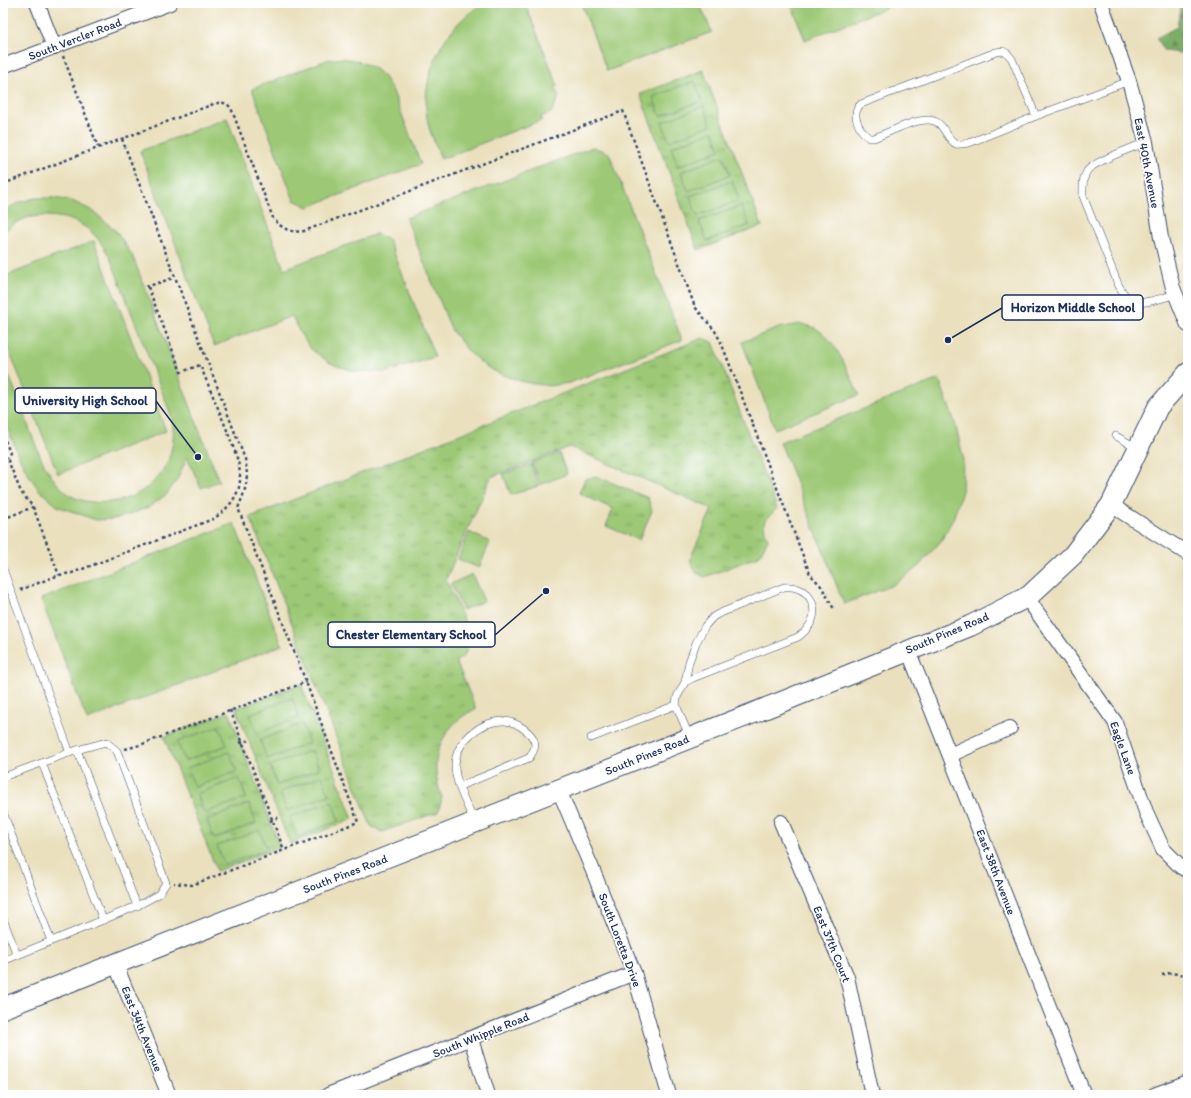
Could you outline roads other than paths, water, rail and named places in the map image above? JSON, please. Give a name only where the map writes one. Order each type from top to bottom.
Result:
[{"type":"street","points":[[37,3],[56,46]]},
{"type":"street","name":"South Vercler Road","points":[[3,66],[170,3]]},
{"type":"street","name":"East 40th Avenue","points":[[1101,3],[1129,81],[1146,142],[1161,238],[1176,294],[1188,325]]},
{"type":"street","name":"South Pines Road","points":[[3,1008],[559,790],[970,626],[1029,596],[1073,555],[1111,505],[1158,407],[1188,373]]},
{"type":"street","points":[[1111,505],[1188,554]]},
{"type":"street","name":"Eagle Lane","points":[[1029,596],[1027,598],[1115,722],[1148,818],[1163,849],[1185,869]]},
{"type":"street","name":"East 38th Avenue","points":[[908,650],[1084,1095]]},
{"type":"street","points":[[950,755],[1010,728]]},
{"type":"street","name":"South Loretta Drive","points":[[559,790],[634,973],[669,1095]]},
{"type":"street","name":"East 37th Court","points":[[781,822],[847,977],[872,1095]]},
{"type":"street","name":"East 34th Avenue","points":[[116,963],[169,1095]]},
{"type":"street","name":"South Whipple Road","points":[[328,1095],[634,973]]},
{"type":"street","points":[[471,1039],[488,1095]]},
{"type":"street","points":[[1154,1095],[1188,1082]]},
{"type":"lane","points":[[1036,116],[1012,59],[1003,51],[996,52],[861,104],[857,107],[856,113],[860,128],[869,138],[874,138],[910,124],[929,120],[937,122],[956,144],[969,143],[1129,81]]},
{"type":"lane","points":[[1146,142],[1095,164],[1087,171],[1083,182],[1083,196],[1118,284],[1124,295],[1132,301],[1142,302],[1176,294]]},
{"type":"lane","points":[[1116,436],[1138,448]]},
{"type":"lane","points":[[3,569],[74,751],[137,906]]},
{"type":"lane","points":[[684,682],[798,637],[806,631],[810,625],[813,614],[810,596],[801,590],[784,587],[733,607],[713,617],[704,626],[696,643],[684,682],[677,697],[676,705],[690,738]]},
{"type":"lane","points":[[591,738],[676,705]]},
{"type":"lane","points":[[460,786],[529,758],[534,752],[535,745],[527,732],[512,723],[505,721],[496,722],[477,730],[469,736],[461,746],[456,758],[455,767],[460,786],[474,823]]},
{"type":"lane","points":[[3,777],[74,751],[106,742],[117,752],[166,883],[159,894],[137,906],[3,960]]},
{"type":"lane","points":[[42,763],[103,920]]},
{"type":"lane","points":[[3,812],[51,941]]},
{"type":"lane","points":[[3,919],[17,955]]},
{"type":"place","name":"Horizon Middle School","points":[[948,340]]},
{"type":"place","name":"University High School","points":[[198,457]]},
{"type":"place","name":"Chester Elementary School","points":[[546,591]]}]
